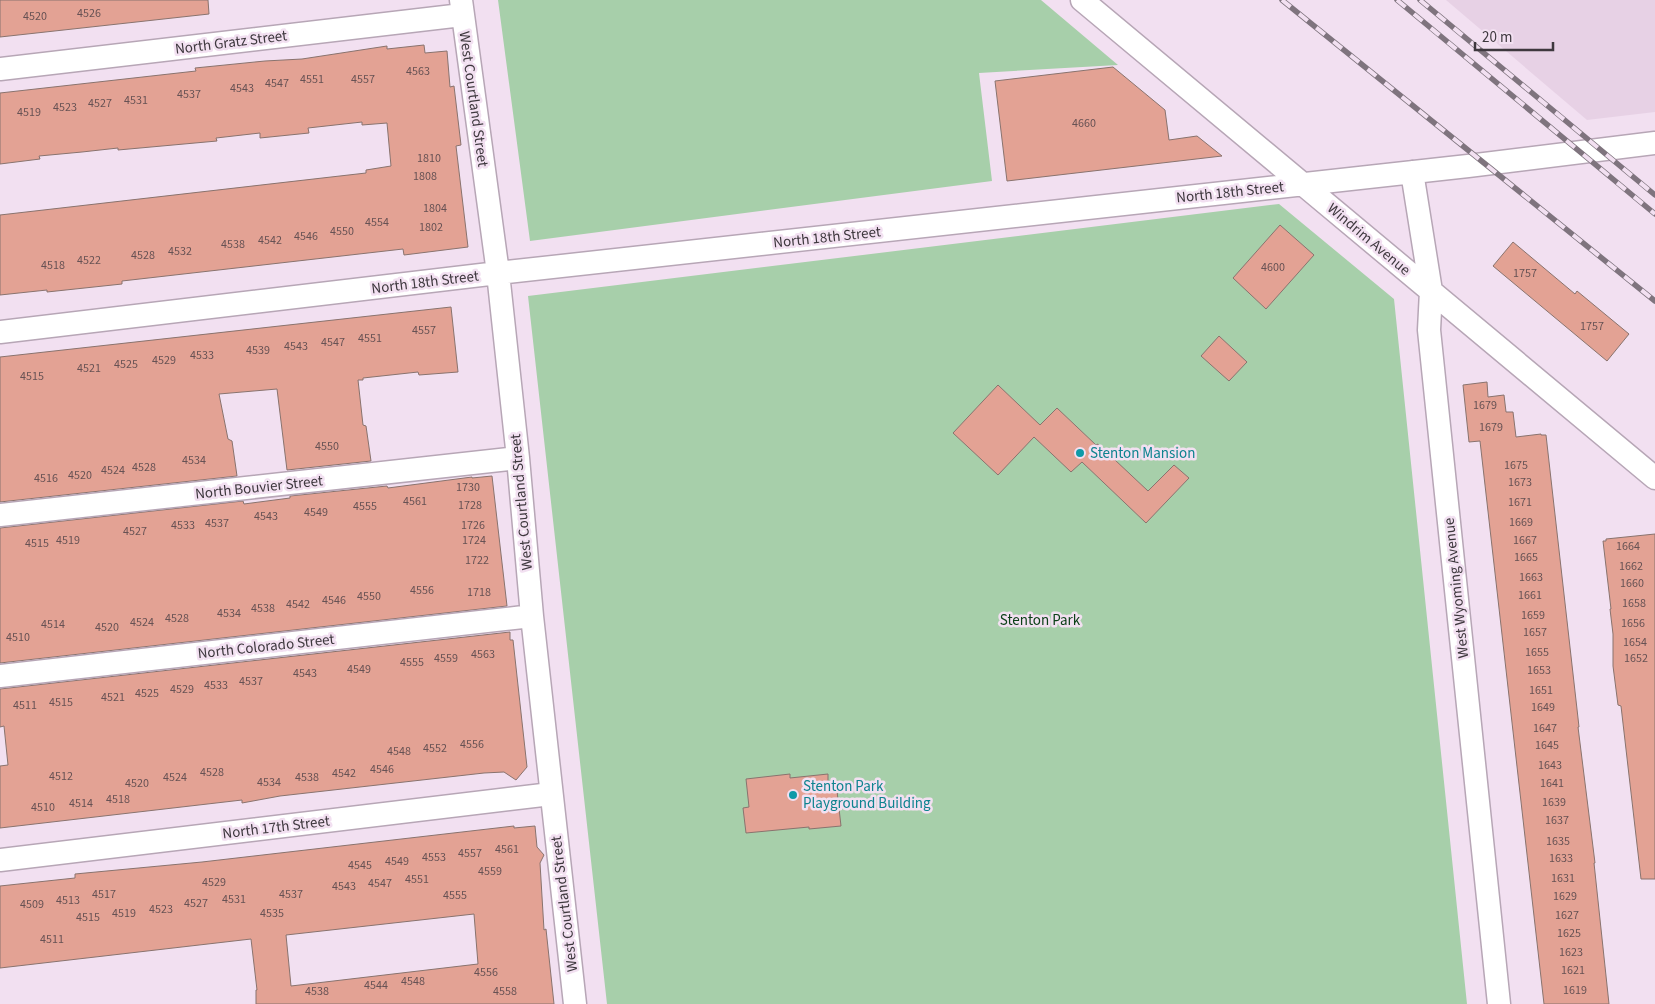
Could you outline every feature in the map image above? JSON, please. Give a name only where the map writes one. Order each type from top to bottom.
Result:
[{"type":"street","name":"Windrim Avenue","points":[[1082,0],[1655,478]]},
{"type":"street","name":"North Gratz Street","points":[[0,69],[462,7]]},
{"type":"street","name":"West Courtland Street","points":[[462,7],[498,273],[518,458],[532,616],[575,1004]]},
{"type":"street","name":"North 18th Street","points":[[0,332],[498,273],[1412,172],[1655,143]]},
{"type":"street","name":"West Wyoming Avenue","points":[[1412,172],[1431,291],[1429,330],[1499,1004]]},
{"type":"street","name":"North Bouvier Street","points":[[0,515],[518,458]]},
{"type":"street","name":"North Colorado Street","points":[[0,676],[532,616]]},
{"type":"street","name":"North 17th Street","points":[[0,860],[551,794]]},
{"type":"shaded area","points":[[1446,0],[1655,0],[1655,112],[1587,120]]},
{"type":"green space","points":[[498,0],[1041,0],[1118,65],[979,73],[992,181],[530,241]]},
{"type":"green space","name":"Stenton Park","points":[[1279,204],[1394,299],[1467,1004],[607,1004],[528,296]]},
{"type":"building","points":[[0,0],[208,0],[209,14],[0,37]]},
{"type":"building","points":[[424,45],[425,53],[447,51],[450,87],[454,86],[461,145],[456,146],[468,247],[404,255],[403,249],[122,281],[122,284],[0,295],[0,215],[366,173],[366,170],[391,166],[387,123],[362,125],[362,122],[308,128],[309,133],[260,138],[260,133],[216,138],[217,141],[39,156],[40,159],[0,164],[0,93],[196,71],[195,68],[302,59],[387,46],[387,49]]},
{"type":"building","points":[[1113,67],[1165,110],[1169,140],[1197,136],[1222,156],[1007,181],[995,81]]},
{"type":"building","points":[[1280,225],[1314,255],[1266,309],[1233,278]]},
{"type":"building","points":[[1513,242],[1575,294],[1577,291],[1629,334],[1607,361],[1493,266]]},
{"type":"building","points":[[451,307],[458,372],[419,375],[418,372],[358,380],[363,425],[366,426],[371,461],[287,470],[277,389],[219,394],[228,439],[232,441],[237,476],[0,502],[0,357]]},
{"type":"building","points":[[1219,336],[1247,362],[1229,381],[1201,356]]},
{"type":"building","points":[[1487,382],[1488,397],[1504,395],[1506,412],[1513,412],[1516,437],[1546,435],[1595,863],[1609,1004],[1544,1004],[1480,441],[1469,442],[1463,385]]},
{"type":"building","name":"Stenton Mansion","points":[[998,385],[1040,425],[1057,408],[1148,491],[1174,465],[1189,478],[1146,523],[1082,462],[1071,472],[1034,437],[998,475],[953,433]]},
{"type":"building","points":[[492,476],[507,606],[0,663],[0,528],[243,501],[244,504],[290,498],[290,496],[387,486],[388,488]]},
{"type":"building","points":[[1655,534],[1655,879],[1641,879],[1621,706],[1618,705],[1613,666],[1611,609],[1603,541],[1606,541],[1606,539]]},
{"type":"building","points":[[510,632],[510,640],[513,640],[527,767],[516,780],[504,772],[484,773],[280,796],[242,803],[242,800],[0,828],[0,766],[8,765],[4,726],[0,727],[0,689]]},
{"type":"building","name":"Stenton Park Playground Building","points":[[790,774],[790,778],[828,774],[828,782],[836,782],[841,826],[746,833],[743,808],[749,807],[746,779]]},
{"type":"building","points":[[514,826],[514,828],[535,826],[537,847],[544,855],[540,863],[544,930],[546,929],[554,1004],[256,1004],[257,990],[251,939],[0,968],[0,886],[75,878],[75,874],[202,862]],"holes":[[[474,914],[478,964],[291,986],[286,935]]]},
{"type":"railway","points":[[1282,0],[1655,301]]},
{"type":"railway","points":[[1397,0],[1655,214]]},
{"type":"railway","points":[[1420,0],[1655,195]]},
{"type":"place","name":"Stenton Mansion","points":[[1080,453]]},
{"type":"place","name":"Stenton Park Playground Building","points":[[793,795]]}]
